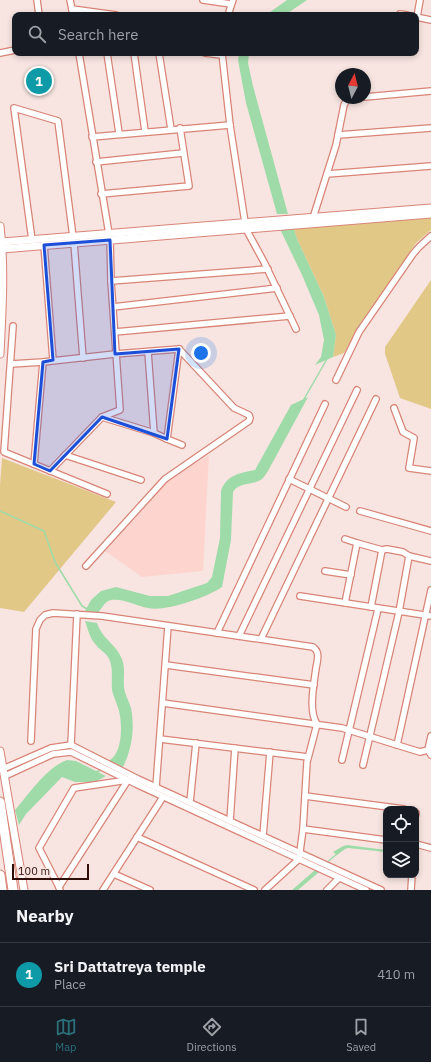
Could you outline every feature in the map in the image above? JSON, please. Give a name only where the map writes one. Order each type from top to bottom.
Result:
[{"type":"highway","points":[[0,802],[13,890]]},
{"type":"highway","points":[[0,875],[2,890]]},
{"type":"street","points":[[37,0],[39,12]]},
{"type":"street","points":[[70,0],[72,12]]},
{"type":"street","points":[[203,0],[232,2],[229,12]]},
{"type":"street","points":[[418,12],[420,0]]},
{"type":"street","points":[[419,17],[431,20]]},
{"type":"street","points":[[0,53],[12,51]]},
{"type":"street","points":[[50,471],[102,417],[120,410],[115,354],[109,237],[79,56]]},
{"type":"street","points":[[107,56],[119,133]]},
{"type":"street","points":[[134,56],[145,131]]},
{"type":"street","points":[[159,56],[171,129]]},
{"type":"street","points":[[222,56],[230,125],[246,226],[296,329]]},
{"type":"street","points":[[371,96],[431,91]]},
{"type":"street","points":[[313,218],[338,135],[345,104]]},
{"type":"street","points":[[32,240],[14,108],[58,121],[73,240],[83,358]]},
{"type":"street","points":[[92,137],[119,133],[230,125]]},
{"type":"street","points":[[102,194],[189,186],[180,128]]},
{"type":"street","points":[[338,135],[431,128]]},
{"type":"street","points":[[96,162],[184,154]]},
{"type":"street","points":[[327,174],[431,166]]},
{"type":"street","points":[[246,226],[313,218],[431,208]]},
{"type":"street","points":[[2,246],[32,240],[73,240],[246,226],[431,214]]},
{"type":"street","points":[[0,226],[2,246],[3,302],[0,354]]},
{"type":"street","points":[[336,380],[359,332],[413,254],[431,236]]},
{"type":"street","points":[[2,246],[44,246],[73,240]]},
{"type":"street","points":[[44,246],[53,360]]},
{"type":"street","points":[[111,281],[268,269]]},
{"type":"street","points":[[113,307],[277,288]]},
{"type":"street","points":[[115,332],[290,316]]},
{"type":"street","points":[[13,326],[4,452],[107,494]]},
{"type":"street","points":[[11,364],[179,349]]},
{"type":"street","points":[[167,440],[179,349]]},
{"type":"street","points":[[86,566],[165,479],[249,421],[249,415],[234,408],[179,349]]},
{"type":"street","points":[[148,352],[154,433]]},
{"type":"street","points":[[34,464],[43,362]]},
{"type":"street","points":[[239,636],[357,390]]},
{"type":"street","points":[[261,639],[376,399]]},
{"type":"street","points":[[217,633],[325,404]]},
{"type":"street","points":[[394,408],[403,432],[414,438],[409,468],[431,472]]},
{"type":"street","points":[[102,417],[154,433],[167,440],[182,445]]},
{"type":"street","points":[[66,455],[141,480]]},
{"type":"street","points":[[290,479],[346,507]]},
{"type":"street","points":[[360,511],[431,531]]},
{"type":"street","points":[[345,539],[382,550],[387,549],[431,561]]},
{"type":"street","points":[[345,603],[357,543]]},
{"type":"street","points":[[371,608],[382,550]]},
{"type":"street","points":[[363,765],[399,612],[409,556]]},
{"type":"street","points":[[325,571],[351,575]]},
{"type":"street","points":[[397,745],[424,615],[431,590]]},
{"type":"street","points":[[300,596],[431,616]]},
{"type":"street","points":[[342,760],[378,609]]},
{"type":"street","points":[[31,741],[36,629],[40,620],[45,615],[53,613],[102,616],[315,648],[318,654],[312,712],[313,718],[317,724],[308,757],[303,829],[299,859],[265,890]]},
{"type":"street","points":[[71,745],[77,614]]},
{"type":"street","points":[[156,787],[168,626]]},
{"type":"street","points":[[166,665],[314,685]]},
{"type":"street","points":[[163,703],[317,724],[349,730],[420,752],[430,752],[431,736]]},
{"type":"street","points":[[160,739],[308,757]]},
{"type":"street","points":[[190,802],[196,743]]},
{"type":"street","points":[[4,773],[51,748],[71,745],[138,779],[300,853],[339,878],[366,890]]},
{"type":"street","points":[[230,821],[235,748]]},
{"type":"street","points":[[0,751],[24,890]]},
{"type":"street","points":[[4,773],[53,754],[70,752],[163,797],[299,859],[320,867],[327,865],[380,890]]},
{"type":"street","points":[[263,836],[270,752]]},
{"type":"street","points":[[66,890],[60,888],[39,848],[74,788],[138,779]]},
{"type":"street","points":[[60,888],[128,780]]},
{"type":"street","points":[[305,796],[383,806]]},
{"type":"street","points":[[103,890],[163,797]]},
{"type":"street","points":[[303,829],[383,840]]},
{"type":"street","points":[[137,836],[254,890]]},
{"type":"street","points":[[419,845],[431,848]]},
{"type":"street","points":[[114,874],[150,890]]},
{"type":"street","points":[[327,890],[339,878]]},
{"type":"street","points":[[411,890],[412,878]]},
{"type":"highlighted area","points":[[110,240],[115,354],[179,349],[167,439],[102,417],[50,471],[34,464],[43,362],[53,360],[44,245]]},
{"type":"shaded area","points":[[287,0],[307,0],[289,12],[270,12]]},
{"type":"shaded area","points":[[239,56],[249,56],[248,63],[253,86],[288,214],[277,214],[246,103]]},
{"type":"shaded area","points":[[431,218],[431,230],[416,243],[344,353],[333,357],[336,335],[324,297],[297,239],[294,229]]},
{"type":"shaded area","points":[[280,229],[294,229],[297,239],[324,297],[336,335],[333,357],[315,365],[321,357],[324,340],[319,315]]},
{"type":"shaded area","points":[[431,280],[431,409],[400,398],[385,354],[385,347]]},
{"type":"shaded area","points":[[308,397],[268,471],[262,479],[239,486],[233,492],[231,540],[222,587],[212,593],[194,600],[164,608],[148,608],[125,601],[111,600],[104,605],[98,613],[85,611],[91,600],[101,591],[116,587],[150,596],[168,596],[207,583],[212,577],[220,538],[221,491],[223,486],[226,481],[234,476],[255,470],[291,405]]},
{"type":"shaded area","points":[[209,455],[203,571],[142,577],[105,551],[171,478]]},
{"type":"shaded area","points":[[2,458],[116,502],[24,612],[0,608],[0,485]]},
{"type":"shaded area","points":[[85,621],[97,623],[99,629],[118,652],[123,661],[124,687],[131,708],[133,731],[131,746],[123,767],[108,761],[113,758],[116,753],[121,734],[121,721],[112,690],[110,661],[107,655],[93,640]]},
{"type":"shaded area","points":[[67,760],[76,761],[106,776],[95,782],[75,782],[62,777],[26,814],[19,825],[15,810],[45,775]]},
{"type":"shaded area","points":[[347,845],[383,850],[383,852],[348,848],[337,855],[333,852]]},
{"type":"shaded area","points":[[315,870],[319,872],[298,890],[292,890]]},
{"type":"waterway","points":[[304,399],[327,359]]},
{"type":"waterway","points":[[0,511],[44,531],[55,562],[82,606],[87,609]]},
{"type":"waterway","points":[[95,772],[103,770]]},
{"type":"waterway","points":[[11,835],[11,846]]},
{"type":"waterway","points":[[326,863],[337,854]]},
{"type":"place","name":"Sri Dattatreya temple","points":[[39,81]]}]
